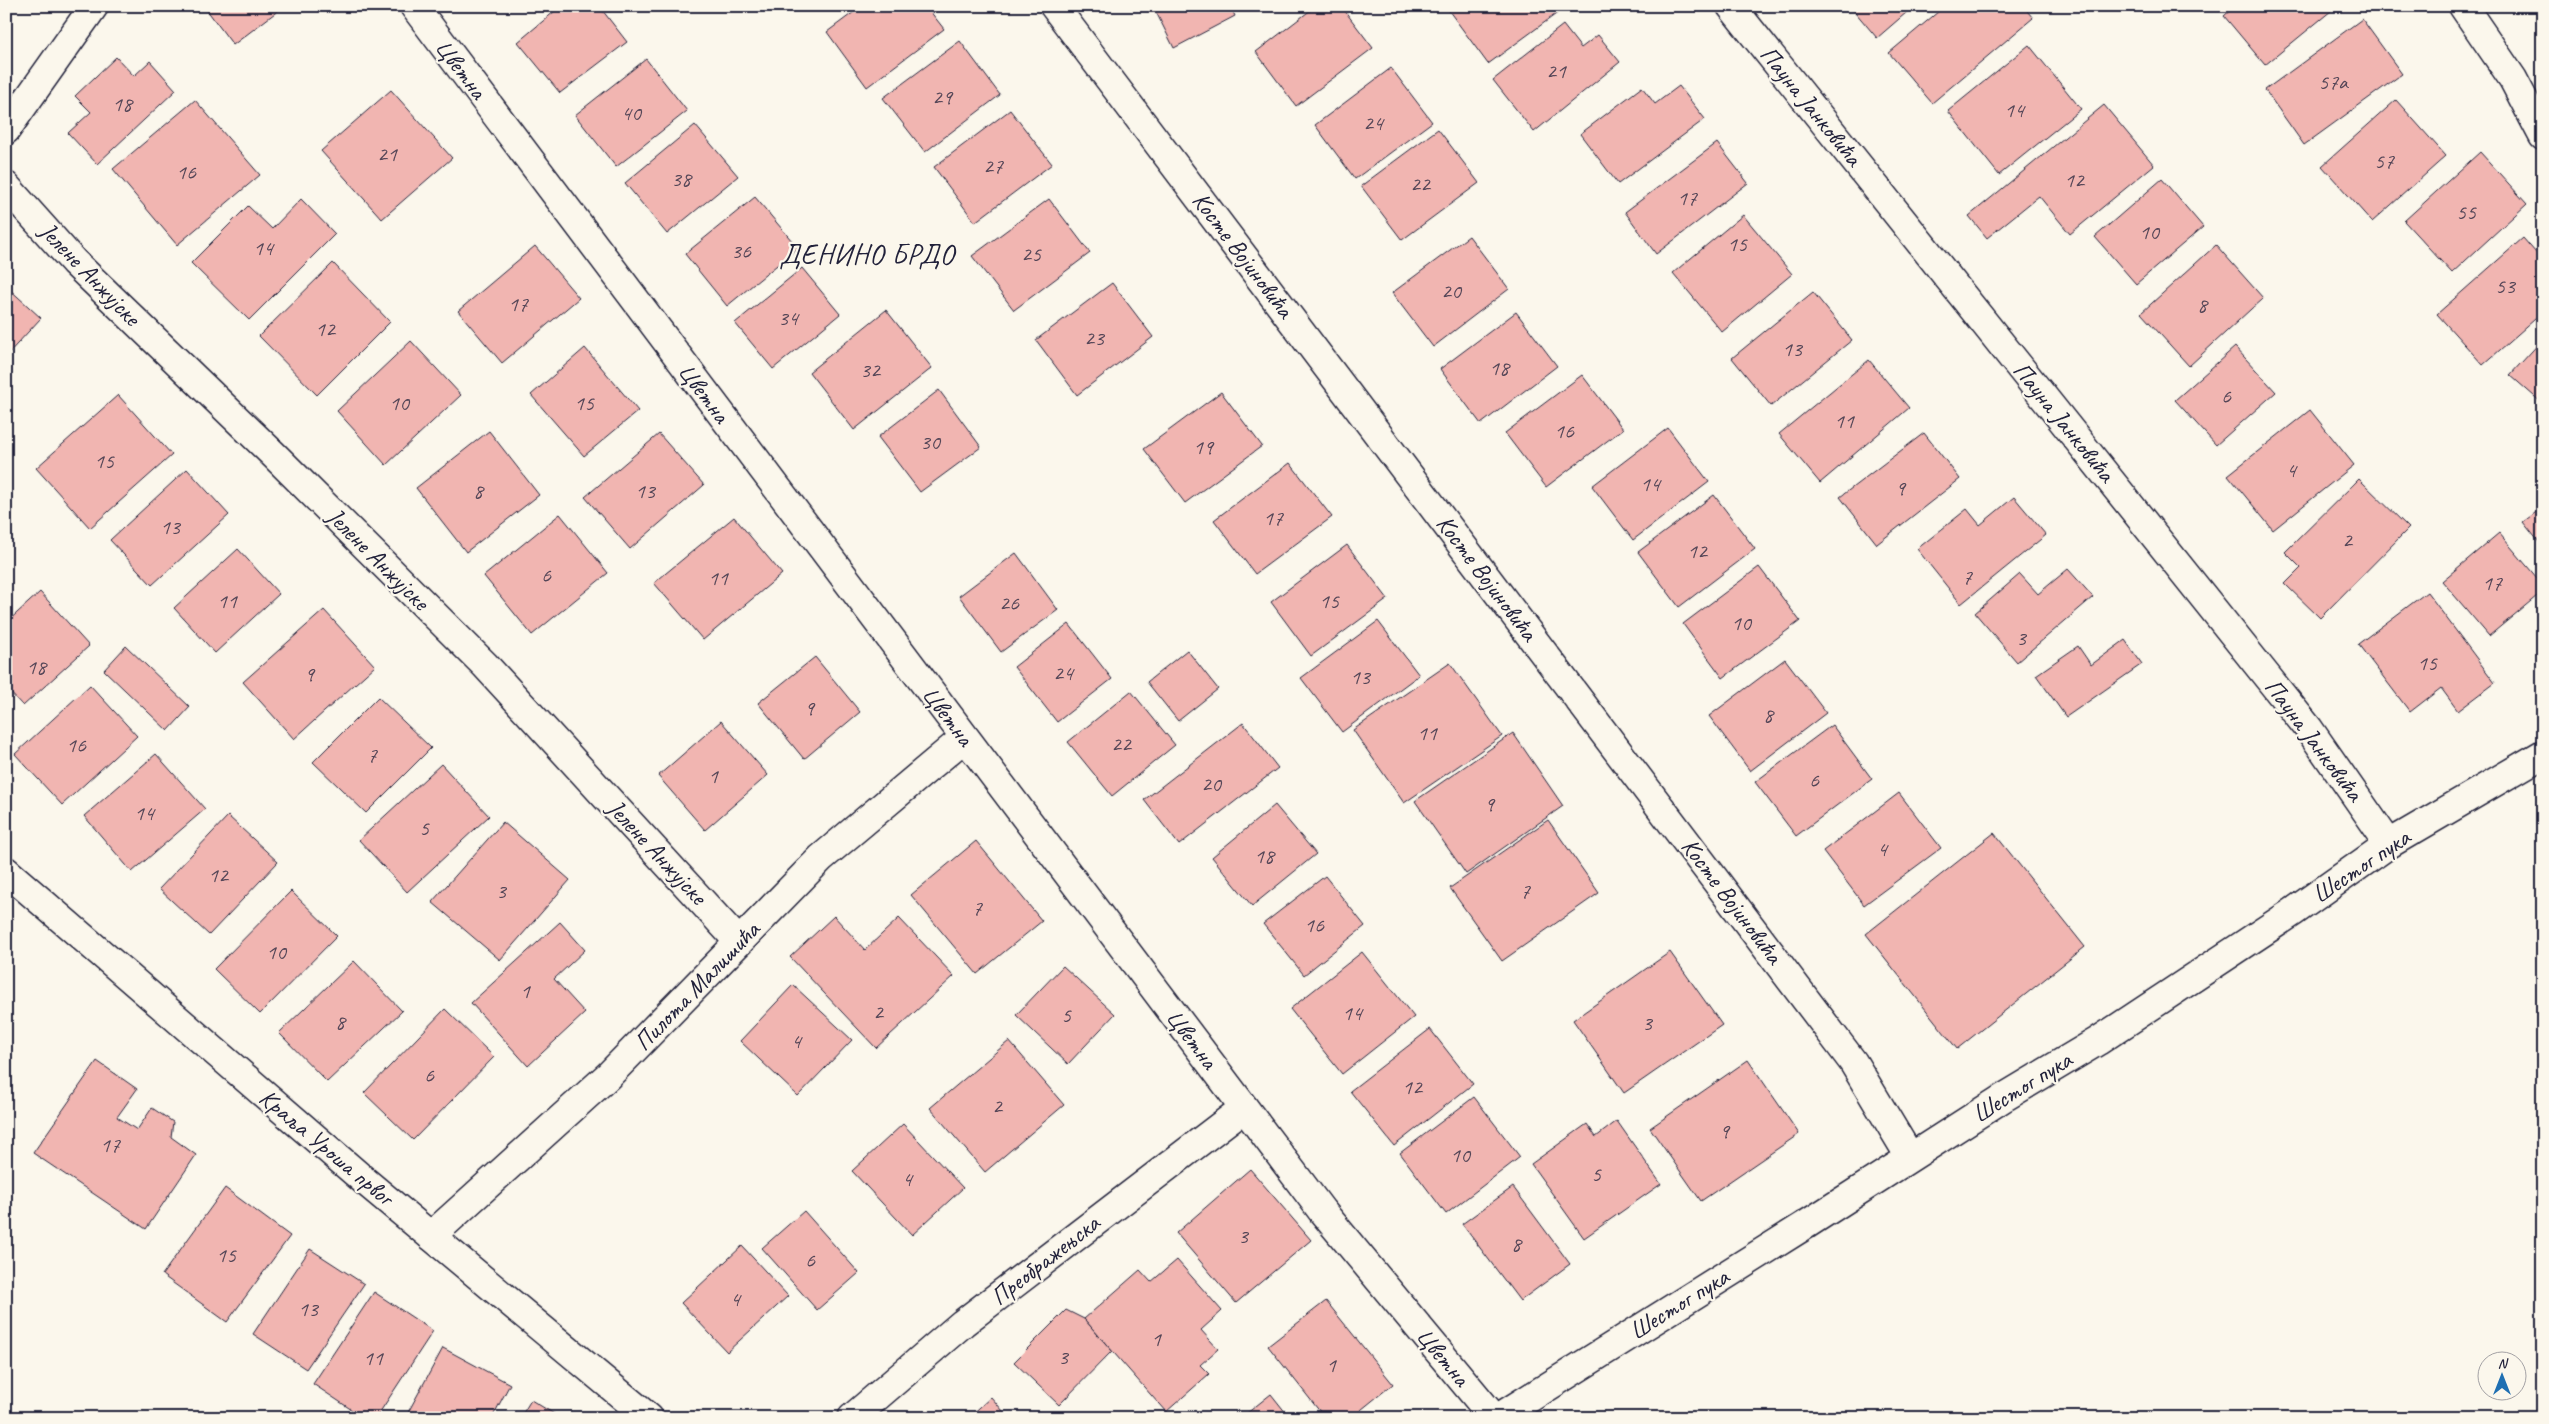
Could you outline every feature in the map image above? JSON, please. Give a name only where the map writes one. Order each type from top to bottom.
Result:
[{"type":"street","points":[[6,130],[94,6]]},
{"type":"street","name":"Цветна","points":[[414,6],[1322,1211],[1494,1418]]},
{"type":"street","name":"Косте Војиновића","points":[[1054,6],[1853,1062],[1910,1157]]},
{"type":"street","name":"Пауна Јанковића","points":[[1731,6],[2309,729],[2389,844]]},
{"type":"street","points":[[2463,6],[2513,79],[2543,136]]},
{"type":"street","name":"Јелене Анжујске","points":[[6,186],[74,262],[265,446],[484,665],[739,942]]},
{"type":"street","name":"Пилота Малишића","points":[[431,1236],[608,1076],[821,858],[964,738]]},
{"type":"street","name":"Шестог пука","points":[[1498,1418],[2139,1014],[2293,912],[2389,844],[2543,754]]},
{"type":"street","name":"Краља Уроша првог","points":[[6,871],[431,1236],[649,1418]]},
{"type":"street","name":"Преображењска","points":[[852,1418],[962,1323],[1244,1108]]},
{"type":"building","points":[[204,6],[277,6],[279,10],[233,45]]},
{"type":"building","points":[[561,6],[599,6],[627,42],[560,93],[518,42]]},
{"type":"building","points":[[821,6],[833,6],[826,12]]},
{"type":"building","points":[[862,6],[926,6],[944,29],[867,87],[827,32]]},
{"type":"building","points":[[1153,6],[1230,6],[1235,16],[1174,48]]},
{"type":"building","points":[[1316,6],[1341,6],[1373,48],[1296,106],[1256,52]]},
{"type":"building","points":[[1455,6],[1567,6],[1488,64],[1449,11]]},
{"type":"building","points":[[1850,6],[1914,6],[1877,38]]},
{"type":"building","points":[[1945,6],[2023,6],[2033,18],[1932,103],[1889,53]]},
{"type":"building","points":[[2235,6],[2337,6],[2265,65],[2224,16]]},
{"type":"building","points":[[2362,19],[2402,74],[2304,145],[2265,90]]},
{"type":"building","points":[[1563,25],[1581,48],[1598,35],[1620,62],[1534,132],[1493,80]]},
{"type":"building","points":[[960,41],[1000,95],[925,152],[883,98]]},
{"type":"building","points":[[2029,45],[2081,109],[1999,175],[1948,111]]},
{"type":"building","points":[[116,57],[134,76],[150,61],[176,90],[97,164],[68,133],[91,112],[75,96]]},
{"type":"building","points":[[646,59],[687,111],[616,167],[575,115]]},
{"type":"building","points":[[1391,68],[1432,122],[1355,179],[1315,125]]},
{"type":"building","points":[[1679,86],[1705,119],[1618,184],[1580,134],[1642,87],[1655,104]]},
{"type":"building","points":[[391,90],[452,158],[382,219],[321,151]]},
{"type":"building","points":[[195,100],[260,175],[177,245],[113,169]]},
{"type":"building","points":[[2396,100],[2446,156],[2372,222],[2322,166]]},
{"type":"building","points":[[2104,105],[2154,165],[2070,234],[2039,196],[1987,238],[1969,216]]},
{"type":"building","points":[[1010,110],[1052,164],[975,222],[934,167]]},
{"type":"building","points":[[695,125],[738,176],[667,234],[625,183]]},
{"type":"building","points":[[1438,129],[1479,183],[1402,240],[1361,186]]},
{"type":"building","points":[[1717,143],[1748,183],[1656,254],[1625,212]]},
{"type":"building","points":[[2480,152],[2527,204],[2452,273],[2404,221]]},
{"type":"building","points":[[2162,179],[2203,227],[2136,284],[2095,237]]},
{"type":"building","points":[[755,197],[798,248],[727,306],[685,254]]},
{"type":"building","points":[[301,199],[335,234],[249,320],[191,263],[248,206],[272,229]]},
{"type":"building","points":[[1049,199],[1090,253],[1014,310],[972,256]]},
{"type":"building","points":[[1743,215],[1792,274],[1722,332],[1673,273]]},
{"type":"building","points":[[1469,236],[1509,289],[1433,347],[1392,293]]},
{"type":"building","points":[[2523,238],[2543,261],[2543,312],[2483,365],[2437,314]]},
{"type":"building","points":[[2216,245],[2263,298],[2189,366],[2141,313]]},
{"type":"building","points":[[535,246],[579,298],[502,363],[458,311]]},
{"type":"building","points":[[333,263],[390,322],[317,395],[259,336]]},
{"type":"building","points":[[802,268],[840,314],[773,369],[735,323]]},
{"type":"building","points":[[1112,283],[1153,337],[1077,395],[1036,340]]},
{"type":"building","points":[[6,286],[41,318],[6,356]]},
{"type":"building","points":[[1813,292],[1852,340],[1771,406],[1732,358]]},
{"type":"building","points":[[886,310],[932,368],[854,430],[809,372]]},
{"type":"building","points":[[1516,312],[1557,366],[1481,424],[1440,369]]},
{"type":"building","points":[[2543,339],[2543,404],[2510,375]]},
{"type":"building","points":[[411,341],[461,395],[386,465],[337,411]]},
{"type":"building","points":[[2235,347],[2276,392],[2216,445],[2175,400]]},
{"type":"building","points":[[585,348],[638,411],[584,456],[531,395]]},
{"type":"building","points":[[1869,360],[1909,408],[1820,483],[1779,434]]},
{"type":"building","points":[[1582,375],[1623,429],[1546,487],[1505,433]]},
{"type":"building","points":[[939,390],[981,447],[920,492],[878,437]]},
{"type":"building","points":[[1221,392],[1262,446],[1185,503],[1144,449]]},
{"type":"building","points":[[118,395],[172,455],[90,528],[36,468]]},
{"type":"building","points":[[2310,410],[2354,465],[2273,530],[2228,475]]},
{"type":"building","points":[[1668,428],[1709,482],[1633,540],[1592,486]]},
{"type":"building","points":[[489,431],[539,495],[466,552],[416,488]]},
{"type":"building","points":[[1924,433],[1960,479],[1877,544],[1840,497]]},
{"type":"building","points":[[659,434],[704,485],[630,549],[585,497]]},
{"type":"building","points":[[1290,463],[1332,517],[1255,574],[1214,520]]},
{"type":"building","points":[[187,469],[229,515],[152,585],[110,540]]},
{"type":"building","points":[[2359,479],[2409,528],[2320,618],[2285,584],[2301,568],[2285,552]]},
{"type":"building","points":[[1714,495],[1755,549],[1679,607],[1638,552]]},
{"type":"building","points":[[2014,497],[2046,535],[1961,604],[1917,549],[1967,509],[1980,525]]},
{"type":"building","points":[[2543,507],[2543,547],[2523,522]]},
{"type":"building","points":[[560,514],[608,573],[532,635],[484,576]]},
{"type":"building","points":[[734,517],[782,574],[703,640],[654,583]]},
{"type":"building","points":[[2499,533],[2543,585],[2543,591],[2489,636],[2442,581]]},
{"type":"building","points":[[1347,545],[1388,599],[1311,656],[1271,602]]},
{"type":"building","points":[[238,549],[279,594],[215,653],[174,608]]},
{"type":"building","points":[[1016,553],[1058,610],[1001,652],[959,596]]},
{"type":"building","points":[[1759,567],[1800,621],[1723,678],[1683,624]]},
{"type":"building","points":[[2068,569],[2093,597],[2017,662],[1975,613],[2020,574],[2038,594]]},
{"type":"building","points":[[40,592],[89,646],[23,706],[6,688],[6,623]]},
{"type":"building","points":[[2427,592],[2495,683],[2458,711],[2441,688],[2410,712],[2358,644]]},
{"type":"building","points":[[324,610],[375,666],[294,739],[243,682]]},
{"type":"building","points":[[1378,621],[1419,675],[1342,732],[1301,678]]},
{"type":"building","points":[[1069,624],[1112,679],[1057,722],[1014,667]]},
{"type":"building","points":[[2125,640],[2142,664],[2066,717],[2036,675],[2078,646],[2091,665]]},
{"type":"building","points":[[126,646],[190,707],[168,731],[104,670]]},
{"type":"building","points":[[1187,650],[1218,689],[1178,721],[1147,682]]},
{"type":"building","points":[[815,657],[860,712],[804,759],[758,703]]},
{"type":"building","points":[[1785,659],[1826,713],[1750,771],[1709,716]]},
{"type":"building","points":[[1450,663],[1502,736],[1404,803],[1353,730]]},
{"type":"building","points":[[90,685],[137,736],[62,805],[15,754]]},
{"type":"building","points":[[1131,691],[1175,745],[1112,796],[1068,742]]},
{"type":"building","points":[[378,697],[431,748],[366,813],[313,762]]},
{"type":"building","points":[[721,721],[768,775],[705,830],[658,776]]},
{"type":"building","points":[[1243,723],[1278,768],[1179,845],[1144,800]]},
{"type":"building","points":[[1832,725],[1872,779],[1796,836],[1755,782]]},
{"type":"building","points":[[1513,733],[1563,806],[1466,874],[1415,801]]},
{"type":"building","points":[[156,754],[205,809],[132,872],[84,816]]},
{"type":"building","points":[[441,764],[489,816],[407,892],[359,840]]},
{"type":"building","points":[[1899,793],[1941,848],[1864,905],[1823,851]]},
{"type":"building","points":[[1275,805],[1316,854],[1252,906],[1212,857]]},
{"type":"building","points":[[228,816],[278,862],[209,935],[159,889]]},
{"type":"building","points":[[1548,820],[1599,893],[1502,961],[1450,888]]},
{"type":"building","points":[[503,822],[570,880],[500,960],[432,902]]},
{"type":"building","points":[[1994,833],[2085,947],[1957,1049],[1866,934]]},
{"type":"building","points":[[976,841],[1042,921],[977,974],[911,895]]},
{"type":"building","points":[[1325,876],[1365,926],[1304,975],[1263,924]]},
{"type":"building","points":[[291,891],[337,936],[260,1014],[214,969]]},
{"type":"building","points":[[834,916],[865,950],[899,918],[954,976],[876,1048],[790,957]]},
{"type":"building","points":[[560,922],[585,950],[554,979],[585,1013],[528,1066],[471,1003]]},
{"type":"building","points":[[1362,952],[1414,1017],[1342,1074],[1290,1009]]},
{"type":"building","points":[[1670,952],[1722,1025],[1624,1093],[1573,1020]]},
{"type":"building","points":[[354,961],[402,1011],[327,1082],[279,1033]]},
{"type":"building","points":[[1063,966],[1115,1014],[1068,1064],[1016,1015]]},
{"type":"building","points":[[793,985],[852,1040],[798,1096],[740,1041]]},
{"type":"building","points":[[445,1009],[494,1057],[413,1140],[364,1093]]},
{"type":"building","points":[[1430,1029],[1473,1084],[1394,1146],[1350,1091]]},
{"type":"building","points":[[1009,1041],[1064,1105],[985,1172],[930,1108]]},
{"type":"building","points":[[1748,1060],[1799,1134],[1701,1201],[1650,1128]]},
{"type":"building","points":[[97,1061],[137,1089],[117,1117],[137,1130],[152,1108],[173,1122],[171,1137],[196,1155],[146,1229],[33,1153]]},
{"type":"building","points":[[1474,1097],[1520,1157],[1446,1214],[1400,1153]]},
{"type":"building","points":[[1617,1121],[1661,1184],[1584,1238],[1531,1164],[1587,1124],[1596,1137]]},
{"type":"building","points":[[903,1124],[963,1188],[912,1235],[852,1171]]},
{"type":"building","points":[[1250,1169],[1311,1240],[1236,1303],[1176,1233]]},
{"type":"building","points":[[1513,1187],[1570,1264],[1520,1301],[1462,1224]]},
{"type":"building","points":[[225,1188],[290,1236],[227,1322],[162,1275]]},
{"type":"building","points":[[804,1211],[859,1273],[817,1310],[762,1248]]},
{"type":"building","points":[[742,1246],[788,1296],[727,1352],[681,1303]]},
{"type":"building","points":[[310,1249],[364,1284],[306,1369],[253,1334]]},
{"type":"building","points":[[1177,1260],[1222,1311],[1201,1330],[1218,1349],[1200,1365],[1209,1374],[1166,1412],[1084,1319],[1140,1270],[1151,1282]]},
{"type":"building","points":[[374,1292],[433,1331],[376,1418],[364,1418],[313,1384]]},
{"type":"building","points":[[1326,1301],[1393,1384],[1351,1418],[1325,1418],[1268,1346]]},
{"type":"building","points":[[1066,1310],[1084,1319],[1112,1351],[1059,1405],[1014,1362]]},
{"type":"building","points":[[443,1348],[510,1384],[492,1418],[405,1418]]},
{"type":"building","points":[[1271,1394],[1290,1418],[1241,1418]]},
{"type":"building","points":[[991,1397],[1009,1418],[968,1418]]},
{"type":"building","points":[[531,1400],[561,1418],[520,1418]]},
{"type":"district","name":"ДЕНИНО БРДО","points":[[867,254]]}]
